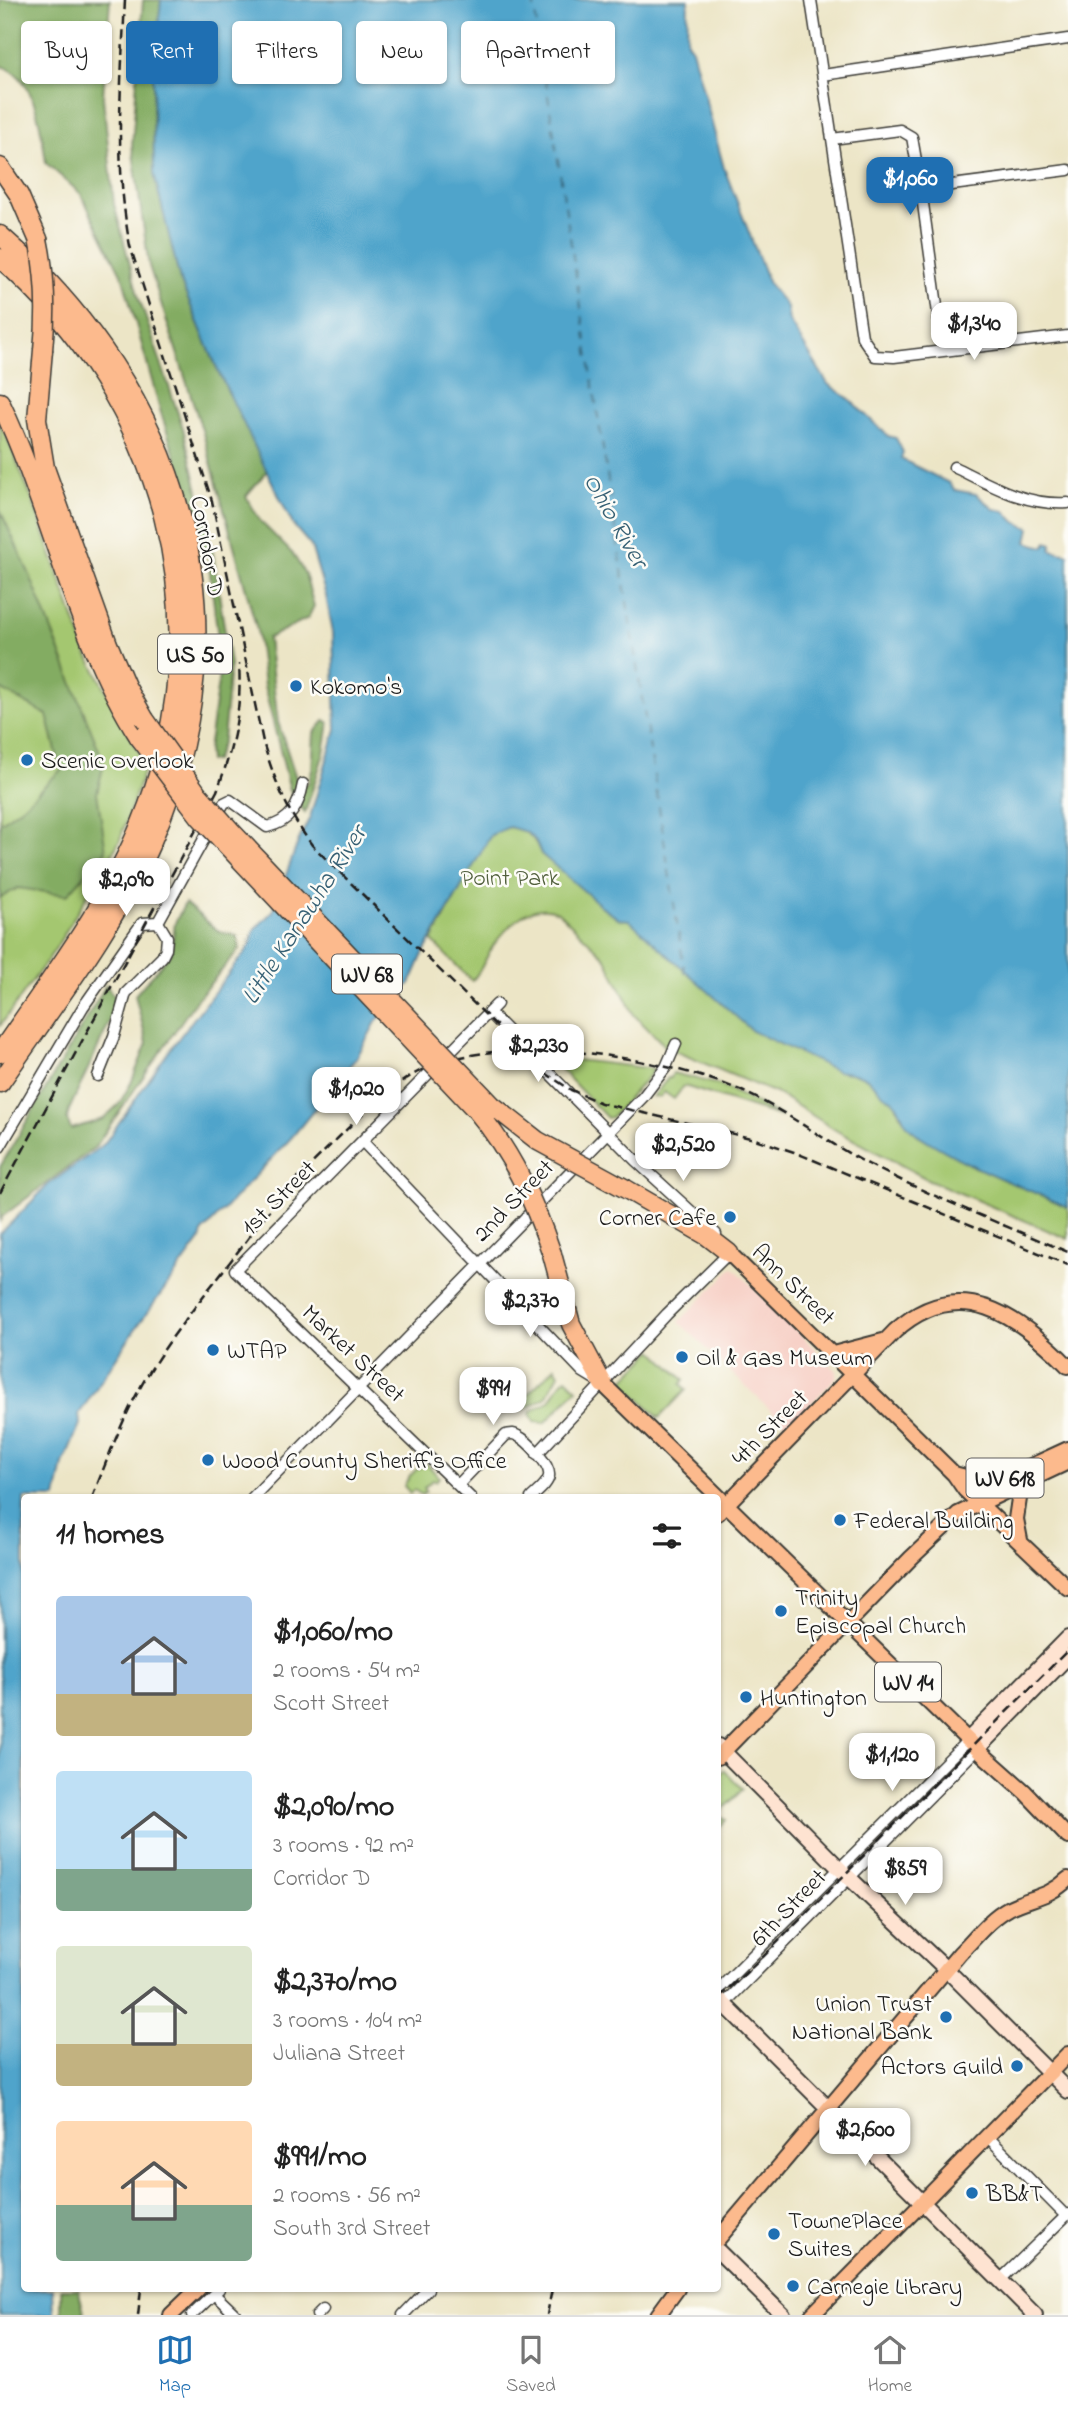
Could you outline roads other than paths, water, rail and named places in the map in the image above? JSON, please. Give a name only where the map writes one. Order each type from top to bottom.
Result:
[{"type":"highway","name":"WV 68","points":[[0,167],[19,195],[38,239],[44,266],[46,295],[37,419],[45,468],[108,644],[126,686],[144,718],[171,758],[215,813],[492,1105],[538,1141],[626,1189],[706,1236],[729,1253]]},
{"type":"highway","name":"Corridor D","points":[[0,234],[51,284],[85,323],[139,403],[159,446],[182,518],[194,590],[196,632],[194,671],[182,750],[169,798],[151,842],[129,887],[102,932],[0,1083]]},
{"type":"highway","name":"Corridor D","points":[[0,258],[38,295],[80,344],[112,390],[137,441],[150,472],[165,522],[175,569],[178,651],[176,689],[168,738],[140,825],[104,897],[0,1053]]},
{"type":"highway","name":"WV 68","points":[[0,402],[25,457],[97,657],[119,706],[139,737],[200,817],[458,1090],[498,1136],[533,1201],[552,1254],[571,1324],[603,1384]]},
{"type":"main road","name":"Ann Street","points":[[729,1253],[855,1374],[954,1474],[965,1490],[1068,1588]]},
{"type":"main road","name":"4th Street","points":[[721,1509],[907,1320],[918,1313],[944,1304],[967,1303],[991,1308],[1014,1319],[1068,1366]]},
{"type":"main road","points":[[833,1354],[887,1340]]},
{"type":"main road","name":"WV 68","points":[[603,1384],[707,1494]]},
{"type":"main road","name":"WV 618","points":[[1020,1540],[1016,1519],[1021,1485],[1060,1461],[1068,1448]]},
{"type":"main road","name":"WV 618","points":[[954,1474],[981,1480],[1003,1479],[1060,1461]]},
{"type":"main road","points":[[721,1750],[958,1514],[1021,1485]]},
{"type":"main road","points":[[958,1514],[958,1502],[965,1490]]},
{"type":"main road","name":"WV 68","points":[[721,1509],[849,1623]]},
{"type":"main road","name":"WV 14","points":[[849,1623],[1025,1792],[1068,1837]]},
{"type":"main road","points":[[721,2235],[993,1919],[1015,1906],[1048,1895],[1068,1879]]},
{"type":"main road","points":[[819,2313],[1068,2054]]},
{"type":"main road","points":[[171,2315],[195,2292]]},
{"type":"main road","points":[[658,2315],[675,2292]]},
{"type":"street","points":[[811,0],[862,337],[872,353],[879,357],[1068,336]]},
{"type":"street","points":[[823,75],[1068,39]]},
{"type":"street","points":[[832,139],[905,131],[914,140],[943,350]]},
{"type":"street","points":[[921,189],[1068,170]]},
{"type":"street","points":[[954,467],[1021,498],[1047,503],[1068,503]]},
{"type":"street","points":[[158,922],[224,803],[230,800],[267,827],[285,820],[294,811],[303,784]]},
{"type":"street","points":[[98,1076],[114,1036],[126,993],[162,957],[166,949],[167,937],[158,922]]},
{"type":"street","points":[[0,1147],[83,1007],[142,923],[158,922]]},
{"type":"street","name":"1st Street","points":[[235,1270],[497,1004]]},
{"type":"street","name":"Ann Street","points":[[489,1012],[608,1133],[723,1240],[729,1253]]},
{"type":"street","name":"2nd Street","points":[[256,1494],[651,1087],[666,1067],[676,1044]]},
{"type":"street","points":[[363,1142],[583,1372],[603,1384]]},
{"type":"street","points":[[537,1454],[667,1314],[729,1253]]},
{"type":"street","name":"Market Street","points":[[235,1270],[467,1494]]},
{"type":"street","points":[[458,1485],[506,1435],[513,1434],[520,1436],[550,1472],[549,1479],[535,1494]]},
{"type":"street","name":"6th Street","points":[[721,2003],[844,1873],[972,1744],[1068,1638]]},
{"type":"street","name":"6th Street","points":[[972,1744],[1068,1656]]},
{"type":"street","points":[[721,1754],[947,1970],[1068,2091]]},
{"type":"street","name":"6th Street","points":[[721,1987],[844,1873]]},
{"type":"street","points":[[721,2005],[830,2108],[1035,2315]]},
{"type":"street","points":[[987,2136],[1067,2215],[1000,2280]]},
{"type":"street","points":[[721,2254],[783,2315]]},
{"type":"street","points":[[192,2315],[216,2292],[236,2315]]},
{"type":"street","points":[[403,2315],[425,2292]]},
{"type":"water","points":[[161,0],[688,0],[687,42],[692,49],[724,168],[769,284],[787,307],[789,321],[828,384],[848,398],[888,436],[896,438],[903,452],[901,459],[949,483],[955,490],[976,494],[994,509],[1005,511],[1015,522],[1030,528],[1027,542],[1044,547],[1047,542],[1052,544],[1051,550],[1068,554],[1068,1207],[972,1165],[917,1134],[906,1123],[895,1103],[863,1076],[837,1071],[752,1031],[629,920],[619,919],[606,910],[541,854],[535,840],[526,832],[509,827],[491,835],[423,954],[410,984],[398,994],[376,1022],[357,1057],[292,1137],[202,1233],[200,1240],[134,1331],[79,1414],[80,1424],[63,1464],[57,1494],[21,1494],[21,2292],[53,2292],[54,2315],[0,2315],[0,1234],[48,1185],[104,1144],[168,1052],[249,947],[254,930],[273,911],[310,817],[336,729],[333,633],[326,596],[311,546],[293,525],[219,373],[180,280],[154,174],[153,84],[218,84],[218,21],[159,21]]},
{"type":"railway","points":[[125,0],[120,154],[130,246],[212,501],[263,742],[283,796],[312,845],[544,1072],[571,1090],[601,1103],[755,1139],[794,1152],[1068,1265]]},
{"type":"railway","points":[[0,1193],[217,791],[235,729],[239,664]]},
{"type":"railway","points":[[94,1494],[120,1429],[145,1379],[178,1330],[272,1207],[316,1159],[385,1094],[416,1073],[450,1060],[490,1052],[580,1052],[670,1068],[710,1079],[760,1100],[852,1155],[893,1176],[1068,1252]]},
{"type":"railway","points":[[721,1995],[759,1961],[1068,1650]]},
{"type":"railway","points":[[138,2315],[141,2292]]},
{"type":"railway","points":[[547,2315],[551,2292]]},
{"type":"place","name":"Kokomo's","points":[[296,686]]},
{"type":"place","name":"Scenic Overlook","points":[[27,760]]},
{"type":"place","name":"Corner Cafe","points":[[730,1217]]},
{"type":"place","name":"WTAP","points":[[213,1350]]},
{"type":"place","name":"Oil & Gas Museum","points":[[682,1357]]},
{"type":"place","name":"Wood County Sheriff's Office","points":[[208,1460]]},
{"type":"place","name":"Federal Building","points":[[840,1520]]},
{"type":"place","name":"Trinity Episcopal Church","points":[[781,1611]]},
{"type":"place","name":"Huntington","points":[[746,1697]]},
{"type":"place","name":"Union Trust National Bank","points":[[946,2017]]},
{"type":"place","name":"Actors Guild","points":[[1017,2066]]},
{"type":"place","name":"BB&T","points":[[972,2193]]},
{"type":"place","name":"TownePlace Suites","points":[[774,2234]]},
{"type":"place","name":"Carnegie Library","points":[[793,2286]]},
{"type":"water label","name":"Ohio River","points":[[617,520]]},
{"type":"water label","name":"Little Kanawha River","points":[[303,914]]},
{"type":"park label","name":"Point Park","points":[[510,877]]}]
